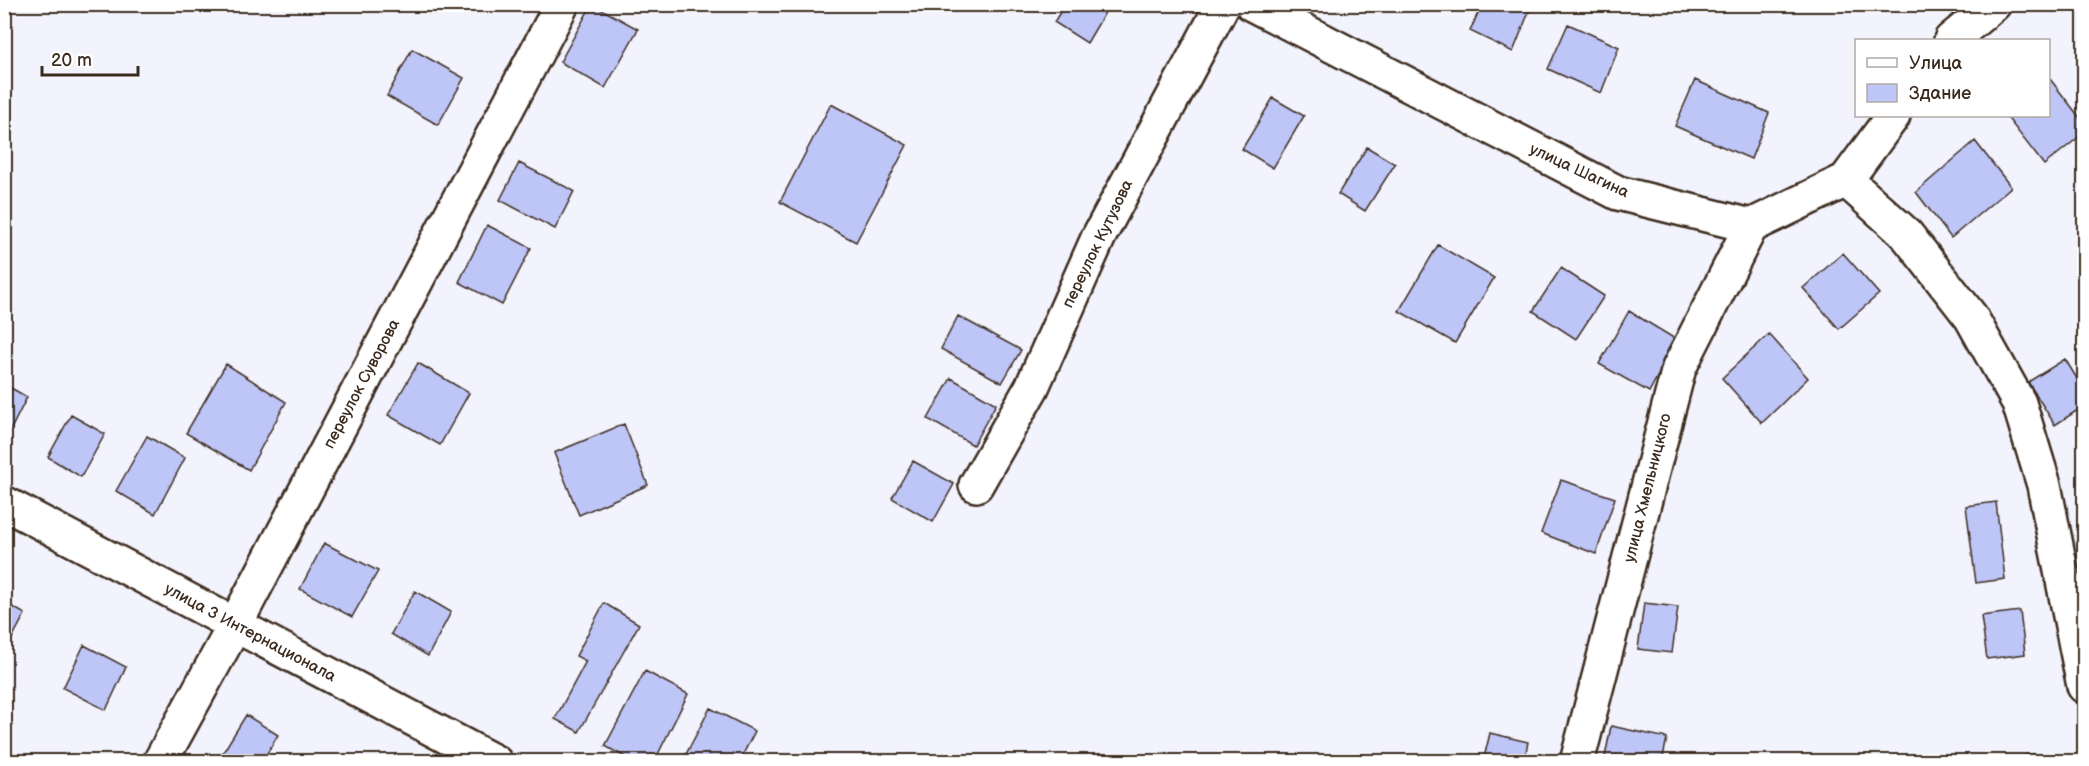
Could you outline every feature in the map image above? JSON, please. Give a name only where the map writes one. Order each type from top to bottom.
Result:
[{"type":"street","name":"переулок Суворова","points":[[160,762],[236,625],[562,4]]},
{"type":"street","name":"переулок Кутузова","points":[[976,485],[1032,387],[1099,236],[1223,4]]},
{"type":"street","name":"улица Шагина","points":[[1252,4],[1617,193],[1750,226]]},
{"type":"street","points":[[1952,39],[1995,4]]},
{"type":"street","points":[[1750,226],[1845,180],[1892,117]]},
{"type":"street","points":[[1845,180],[1906,234],[1971,317],[2019,403],[2044,485],[2085,686]]},
{"type":"street","name":"улица Хмельницкого","points":[[1577,762],[1679,368],[1750,226]]},
{"type":"street","name":"улица 3 Интернационала","points":[[4,503],[495,762]]},
{"type":"building","points":[[592,4],[638,29],[605,88],[560,62]]},
{"type":"building","points":[[1065,4],[1110,4],[1087,43],[1054,22]]},
{"type":"building","points":[[1482,4],[1532,4],[1513,52],[1470,31]]},
{"type":"building","points":[[1568,24],[1619,47],[1601,93],[1548,69]]},
{"type":"building","points":[[412,49],[464,78],[438,125],[387,96]]},
{"type":"building","points":[[2050,79],[2084,123],[2084,133],[2044,165],[2007,117],[2050,117]]},
{"type":"building","points":[[1695,80],[1769,113],[1751,159],[1675,126]]},
{"type":"building","points":[[1273,98],[1304,116],[1273,168],[1242,149]]},
{"type":"building","points":[[831,104],[907,145],[856,242],[780,202]]},
{"type":"building","points":[[1975,141],[2011,187],[1951,238],[1916,192]]},
{"type":"building","points":[[1367,147],[1395,164],[1365,211],[1338,194]]},
{"type":"building","points":[[519,163],[574,191],[555,229],[500,200]]},
{"type":"building","points":[[487,225],[531,248],[502,305],[459,282]]},
{"type":"building","points":[[1438,245],[1494,278],[1455,343],[1399,311]]},
{"type":"building","points":[[1843,253],[1879,294],[1839,329],[1803,288]]},
{"type":"building","points":[[1561,268],[1604,296],[1576,339],[1533,311]]},
{"type":"building","points":[[1629,311],[1677,340],[1649,392],[1599,364]]},
{"type":"building","points":[[958,316],[1021,350],[1002,383],[941,349]]},
{"type":"building","points":[[1769,334],[1808,378],[1762,423],[1722,378]]},
{"type":"building","points":[[2065,359],[2084,390],[2084,406],[2055,425],[2028,382]]},
{"type":"building","points":[[418,363],[469,393],[440,445],[388,415]]},
{"type":"building","points":[[226,364],[286,402],[249,470],[186,433]]},
{"type":"building","points":[[951,378],[996,404],[973,445],[928,419]]},
{"type":"building","points":[[4,384],[27,397],[6,439],[4,438]]},
{"type":"building","points":[[71,415],[105,434],[81,477],[48,457]]},
{"type":"building","points":[[624,424],[648,485],[579,515],[554,453]]},
{"type":"building","points":[[147,436],[185,458],[155,514],[116,491]]},
{"type":"building","points":[[913,461],[954,484],[933,522],[892,498]]},
{"type":"building","points":[[1561,480],[1615,498],[1596,554],[1541,533]]},
{"type":"building","points":[[1996,502],[2005,579],[1976,583],[1966,506]]},
{"type":"building","points":[[324,543],[378,571],[352,617],[300,589]]},
{"type":"building","points":[[415,591],[451,612],[428,656],[391,634]]},
{"type":"building","points":[[4,602],[25,614],[4,653]]},
{"type":"building","points":[[604,603],[639,624],[579,732],[555,719],[586,661],[576,656]]},
{"type":"building","points":[[1644,603],[1678,607],[1672,653],[1638,649]]},
{"type":"building","points":[[2020,611],[2025,654],[1987,659],[1981,616]]},
{"type":"building","points":[[84,645],[126,667],[106,710],[63,688]]},
{"type":"building","points":[[645,671],[688,694],[654,762],[634,762],[605,746]]},
{"type":"building","points":[[710,708],[755,731],[739,762],[682,762]]},
{"type":"building","points":[[246,715],[278,735],[262,762],[217,762]]},
{"type":"building","points":[[1611,726],[1667,738],[1662,762],[1604,762]]},
{"type":"building","points":[[1490,733],[1528,742],[1524,762],[1483,762]]},
{"type":"building","points":[[2034,754],[2035,762],[1995,762],[1994,760]]}]
